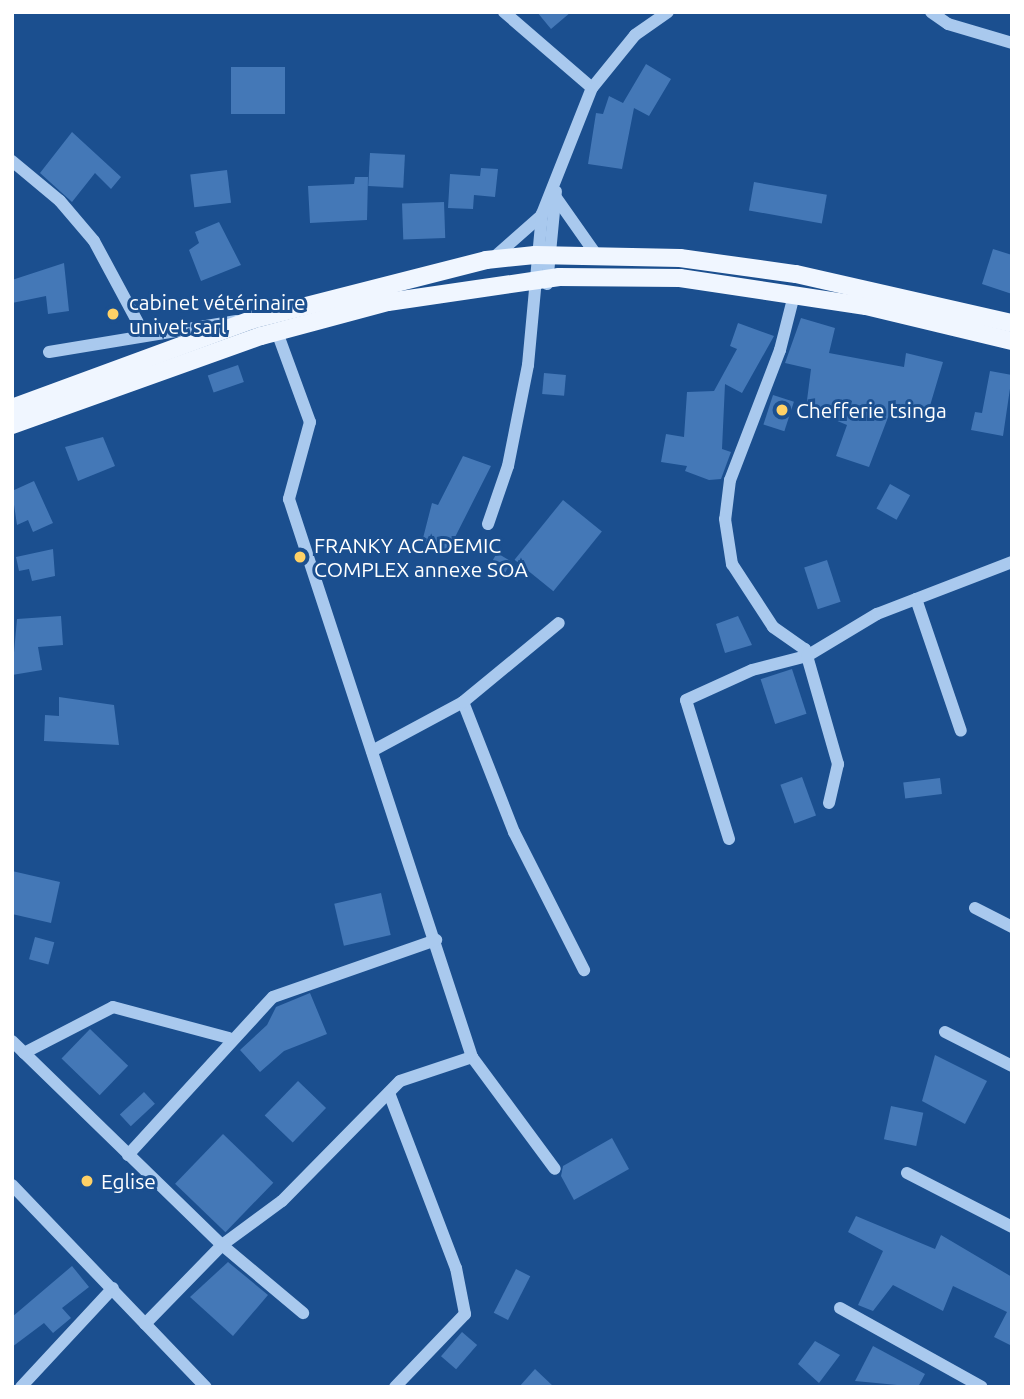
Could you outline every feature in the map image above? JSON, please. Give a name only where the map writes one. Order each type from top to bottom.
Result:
[{"type":"main road","points":[[12,408],[251,320],[491,260],[543,255],[597,256],[796,274],[1012,323]]},
{"type":"main road","points":[[12,425],[277,331],[388,302],[543,279],[680,278],[794,295],[1012,341]]},
{"type":"street","points":[[504,12],[592,88]]},
{"type":"street","points":[[491,260],[542,214],[592,88],[635,35],[668,12]]},
{"type":"street","points":[[930,12],[947,24],[1012,43]]},
{"type":"street","points":[[12,161],[60,201],[94,241],[144,334]]},
{"type":"street","points":[[543,255],[556,198],[555,184]]},
{"type":"street","points":[[556,198],[597,256]]},
{"type":"street","points":[[488,524],[508,466],[543,279],[542,214]]},
{"type":"street","points":[[794,295],[780,350],[730,480],[724,519],[732,564],[773,627],[807,656],[838,764],[829,803]]},
{"type":"street","points":[[49,352],[144,334],[251,320]]},
{"type":"street","points":[[277,331],[310,422],[289,499],[436,940],[472,1057],[555,1169]]},
{"type":"street","points":[[729,839],[686,700],[752,670],[807,656],[916,599],[1012,562]]},
{"type":"street","points":[[916,599],[961,731]]},
{"type":"street","points":[[372,751],[463,702],[559,623]]},
{"type":"street","points":[[463,702],[514,832],[584,970]]},
{"type":"street","points":[[975,908],[1012,927]]},
{"type":"street","points":[[128,1155],[229,1038],[273,997],[436,940]]},
{"type":"street","points":[[24,1053],[113,1007],[229,1038]]},
{"type":"street","points":[[945,1032],[1012,1066]]},
{"type":"street","points":[[12,1041],[222,1245],[303,1313]]},
{"type":"street","points":[[145,1324],[222,1245],[282,1201],[400,1082],[472,1057]]},
{"type":"street","points":[[389,1093],[456,1268],[465,1314],[394,1387]]},
{"type":"street","points":[[907,1173],[1012,1227]]},
{"type":"street","points":[[12,1185],[206,1387]]},
{"type":"street","points":[[21,1387],[113,1288]]},
{"type":"street","points":[[840,1308],[982,1387]]},
{"type":"building","points":[[537,12],[571,12],[551,29]]},
{"type":"building","points":[[646,64],[671,79],[649,116],[634,108],[622,169],[588,164],[596,113],[603,114],[609,96],[623,103]]},
{"type":"building","points":[[231,67],[285,67],[285,114],[231,114]]},
{"type":"building","points":[[72,132],[121,177],[111,189],[95,173],[72,202],[40,173]]},
{"type":"building","points":[[370,153],[405,155],[403,188],[368,186]]},
{"type":"building","points":[[481,168],[498,169],[495,197],[474,195],[473,209],[448,208],[450,174],[480,176]]},
{"type":"building","points":[[227,170],[231,203],[194,207],[190,175]]},
{"type":"building","points":[[355,177],[368,177],[367,220],[310,223],[308,186],[354,184]]},
{"type":"building","points":[[754,182],[827,195],[822,223],[749,211]]},
{"type":"building","points":[[444,202],[445,238],[403,239],[402,203]]},
{"type":"building","points":[[219,222],[241,265],[201,281],[189,250],[199,243],[195,232]]},
{"type":"building","points":[[993,249],[1012,255],[1012,294],[982,284]]},
{"type":"building","points":[[64,263],[69,311],[48,314],[46,296],[12,303],[12,280]]},
{"type":"building","points":[[801,318],[835,328],[829,353],[904,367],[906,353],[943,362],[929,409],[892,407],[869,467],[836,456],[847,425],[806,408],[811,369],[785,363]]},
{"type":"building","points":[[738,323],[774,336],[742,393],[725,384],[722,449],[731,452],[721,479],[709,480],[685,471],[687,466],[661,462],[666,434],[684,437],[687,392],[714,391],[737,349],[730,346]]},
{"type":"building","points":[[238,365],[244,382],[214,392],[208,375]]},
{"type":"building","points":[[990,371],[1012,375],[1003,436],[971,430],[975,412],[982,413]]},
{"type":"building","points":[[544,373],[566,375],[564,396],[542,394]]},
{"type":"building","points":[[773,395],[794,402],[784,431],[763,424]]},
{"type":"building","points":[[103,437],[115,466],[78,481],[65,447]]},
{"type":"building","points":[[463,456],[491,466],[447,553],[422,542],[432,503],[438,505]]},
{"type":"building","points":[[34,481],[53,523],[33,532],[28,520],[17,525],[12,491]]},
{"type":"building","points":[[890,484],[910,495],[897,520],[876,508]]},
{"type":"building","points":[[563,500],[602,531],[553,591],[515,560]]},
{"type":"building","points":[[53,549],[55,576],[32,581],[29,569],[19,571],[16,557]]},
{"type":"building","points":[[497,553],[512,562],[501,579],[487,570]]},
{"type":"building","points":[[827,560],[841,602],[818,609],[804,567]]},
{"type":"building","points":[[61,616],[63,645],[38,647],[42,670],[12,675],[17,619]]},
{"type":"building","points":[[738,616],[752,645],[725,653],[716,624]]},
{"type":"building","points":[[792,669],[807,714],[775,724],[761,679]]},
{"type":"building","points":[[59,697],[114,705],[119,745],[44,741],[45,715],[59,716]]},
{"type":"building","points":[[802,777],[816,816],[794,823],[780,785]]},
{"type":"building","points":[[940,778],[942,794],[905,798],[903,783]]},
{"type":"building","points":[[12,871],[60,882],[51,923],[12,914]]},
{"type":"building","points":[[381,893],[391,935],[344,946],[334,904]]},
{"type":"building","points":[[35,937],[54,942],[48,964],[29,959]]},
{"type":"building","points":[[310,993],[327,1034],[284,1051],[260,1072],[240,1050],[267,1025],[276,1007]]},
{"type":"building","points":[[90,1029],[128,1066],[100,1095],[62,1058]]},
{"type":"building","points":[[935,1055],[987,1081],[965,1124],[922,1101]]},
{"type":"building","points":[[298,1081],[326,1108],[293,1143],[265,1116]]},
{"type":"building","points":[[144,1092],[155,1104],[131,1126],[120,1115]]},
{"type":"building","points":[[891,1106],[923,1113],[916,1146],[884,1139]]},
{"type":"building","points":[[223,1134],[273,1183],[225,1232],[175,1184]]},
{"type":"building","points":[[612,1138],[629,1169],[574,1200],[561,1176],[563,1166]]},
{"type":"building","points":[[856,1216],[935,1249],[941,1235],[1012,1277],[1012,1346],[994,1337],[1007,1312],[953,1286],[943,1311],[893,1285],[873,1311],[858,1305],[883,1251],[848,1232]]},
{"type":"building","points":[[228,1262],[268,1295],[233,1336],[190,1297]]},
{"type":"building","points":[[72,1266],[89,1287],[62,1308],[71,1318],[53,1333],[44,1323],[12,1347],[12,1317]]},
{"type":"building","points":[[516,1269],[530,1276],[508,1320],[494,1313]]},
{"type":"building","points":[[462,1332],[477,1345],[456,1369],[441,1356]]},
{"type":"building","points":[[815,1341],[840,1355],[819,1383],[798,1364]]},
{"type":"building","points":[[873,1346],[925,1374],[918,1387],[855,1381]]},
{"type":"building","points":[[535,1369],[554,1387],[519,1387]]},
{"type":"place","name":"cabinet vétérinaire univet sarl","points":[[113,314]]},
{"type":"place","name":"Chefferie tsinga","points":[[782,410]]},
{"type":"place","name":"FRANKY ACADEMIC COMPLEX annexe SOA","points":[[300,557]]},
{"type":"place","name":"Eglise","points":[[87,1181]]}]
